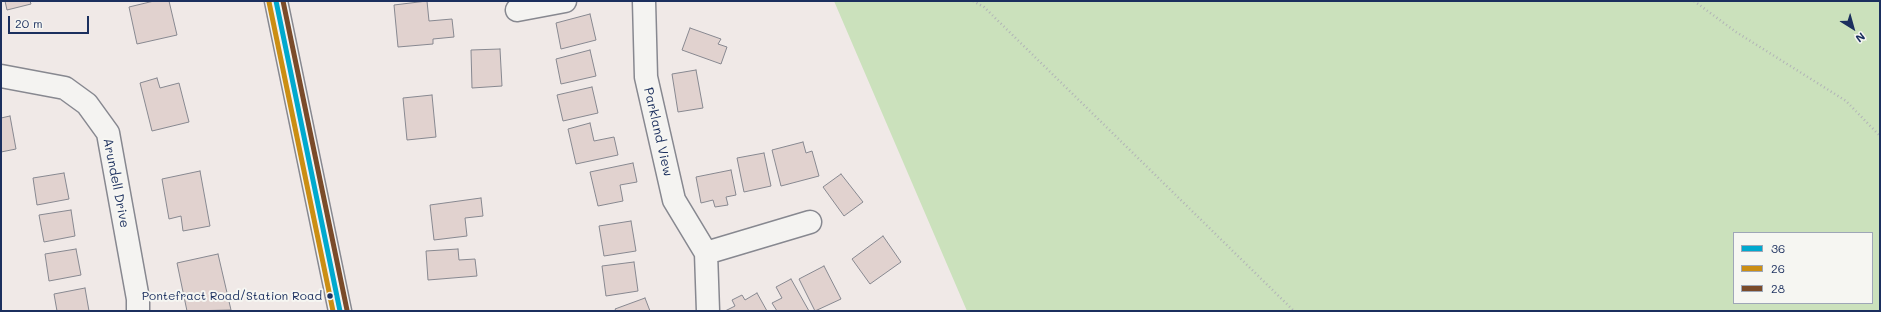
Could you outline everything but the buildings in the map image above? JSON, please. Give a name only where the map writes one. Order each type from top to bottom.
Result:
[{"type":"main road","points":[[276,1],[340,311]]},
{"type":"main road","points":[[517,10],[565,1]]},
{"type":"main road","name":"Parkland View","points":[[644,1],[646,77],[674,200],[706,253],[708,311]]},
{"type":"main road","name":"Arundell Drive","points":[[1,76],[65,88],[87,104],[108,133],[138,299],[138,311]]},
{"type":"main road","points":[[706,253],[810,222]]},
{"type":"path","points":[[973,1],[990,13],[1294,311]]},
{"type":"path","points":[[1694,1],[1736,32],[1846,101],[1880,136]]},
{"type":"green space","points":[[834,1],[1880,1],[1880,311],[967,311]]},
{"type":"transit line","name":"36","points":[[276,1],[340,311]]},
{"type":"transit line","name":"28","points":[[283,1],[347,310]]},
{"type":"transit line","name":"26","points":[[269,2],[333,311]]},
{"type":"place","name":"Pontefract Road/Station Road","points":[[330,296]]}]
